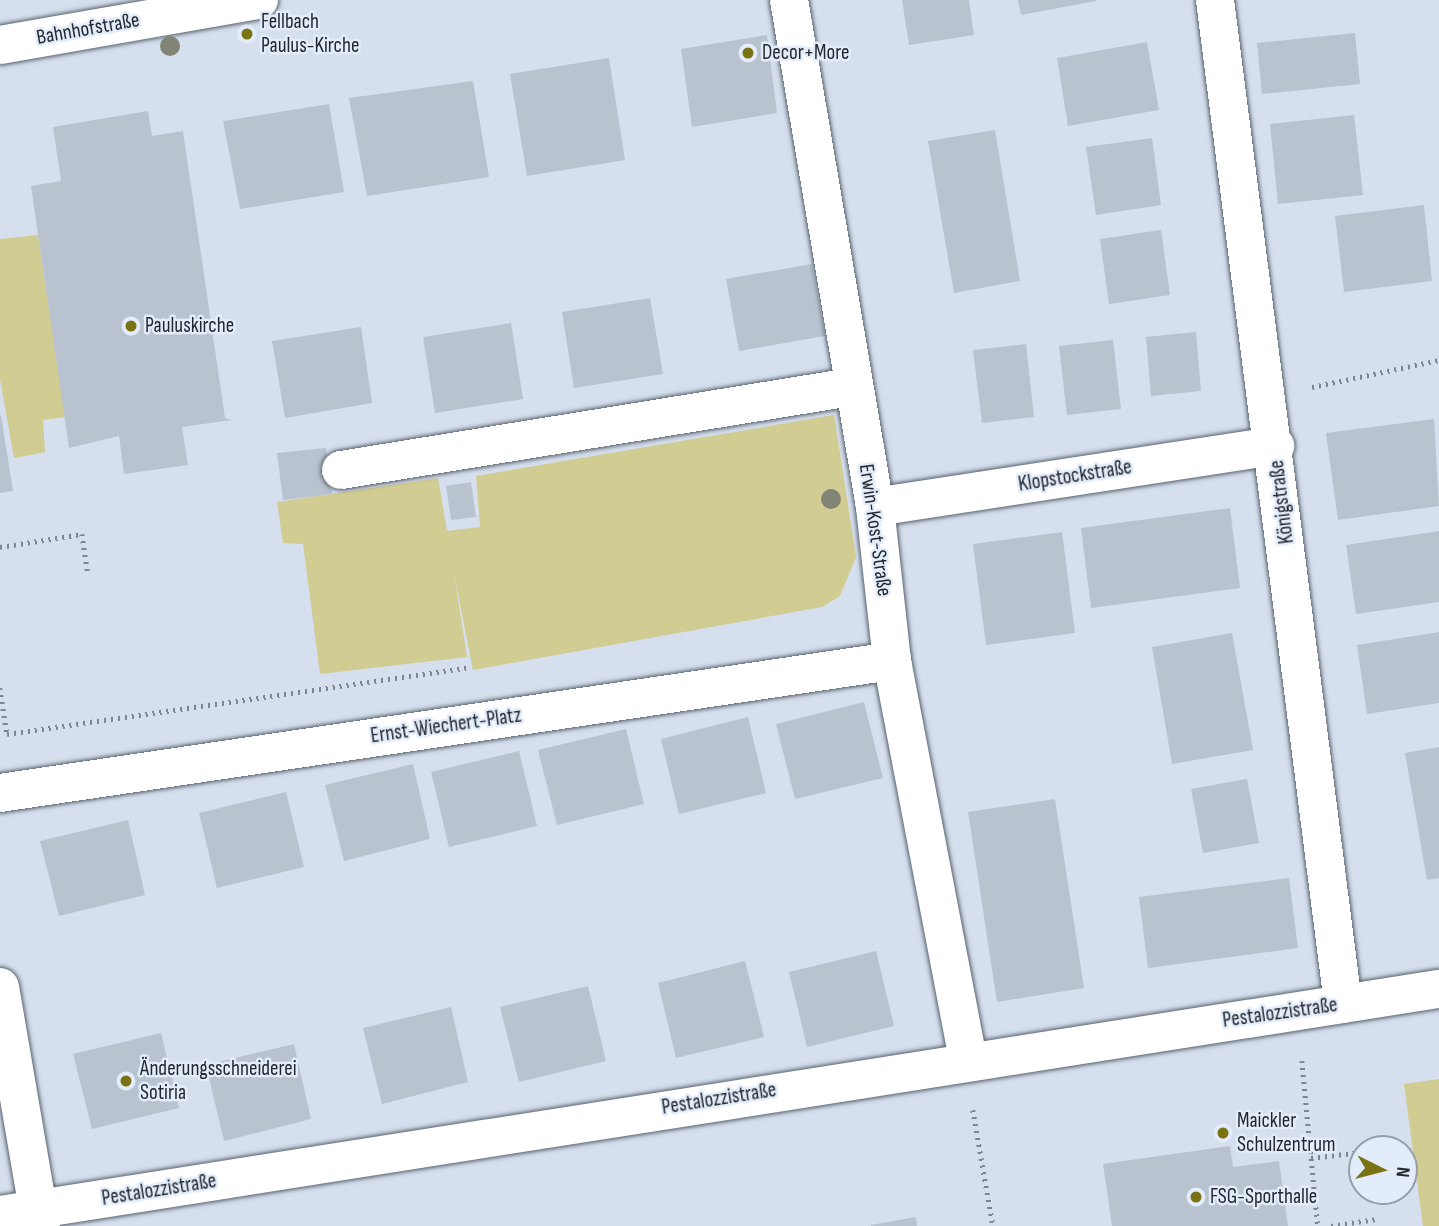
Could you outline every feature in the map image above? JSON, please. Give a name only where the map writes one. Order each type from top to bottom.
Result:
[{"type":"street","name":"Bahnhofstraße","points":[[0,45],[259,0]]},
{"type":"street","name":"Erwin-Kost-Straße","points":[[789,0],[851,387],[875,507],[892,660],[968,1058]]},
{"type":"street","name":"Königstraße","points":[[1215,0],[1270,396],[1343,1004]]},
{"type":"street","points":[[341,470],[851,387]]},
{"type":"street","name":"Klopstockstraße","points":[[875,507],[1275,446]]},
{"type":"street","name":"Ernst-Wiechert-Platz","points":[[0,793],[892,660]]},
{"type":"street","points":[[0,987],[40,1218]]},
{"type":"street","name":"Pestalozzistraße","points":[[0,1214],[40,1218],[968,1058],[1439,989]]},
{"type":"path","points":[[1270,396],[1439,360]]},
{"type":"path","points":[[0,547],[82,534],[88,574]]},
{"type":"path","points":[[0,688],[7,734],[466,668]]},
{"type":"path","points":[[968,1058],[993,1226]]},
{"type":"path","points":[[1302,1061],[1318,1226]]},
{"type":"path","points":[[1311,1158],[1348,1154]]},
{"type":"path","points":[[1331,1226],[1376,1219]]},
{"type":"shaded area","points":[[38,235],[65,417],[43,420],[45,452],[14,458],[0,379],[0,239]]},
{"type":"shaded area","points":[[834,415],[856,557],[840,596],[822,607],[473,670],[454,574],[467,657],[320,674],[303,544],[283,543],[277,502],[438,478],[447,531],[480,527],[476,476]]},
{"type":"shaded area","points":[[1439,1079],[1439,1226],[1423,1226],[1418,1189],[1418,1135],[1411,1135],[1404,1084]]},
{"type":"building","points":[[902,0],[969,0],[974,35],[909,45]]},
{"type":"building","points":[[1018,0],[1096,0],[1096,1],[1021,15]]},
{"type":"building","points":[[1355,33],[1360,84],[1262,94],[1257,43]]},
{"type":"building","points":[[767,35],[777,113],[692,127],[681,49]]},
{"type":"building","points":[[1147,42],[1159,110],[1068,126],[1057,58]]},
{"type":"building","points":[[609,58],[625,160],[527,176],[510,74]]},
{"type":"building","points":[[473,81],[489,177],[367,196],[349,98]]},
{"type":"building","points":[[329,104],[344,192],[240,209],[223,121]]},
{"type":"building","name":"Pauluskirche","points":[[148,111],[152,136],[183,131],[225,418],[232,420],[182,427],[188,465],[124,474],[119,436],[69,448],[31,186],[61,181],[53,127]]},
{"type":"building","points":[[1354,115],[1363,195],[1278,204],[1270,124]]},
{"type":"building","points":[[995,130],[1020,281],[954,293],[928,141]]},
{"type":"building","points":[[1152,138],[1161,205],[1096,215],[1086,147]]},
{"type":"building","points":[[1424,205],[1432,281],[1344,292],[1335,216]]},
{"type":"building","points":[[1161,230],[1170,295],[1109,304],[1100,239]]},
{"type":"building","points":[[812,264],[825,336],[739,351],[726,279]]},
{"type":"building","points":[[650,298],[663,374],[574,388],[562,312]]},
{"type":"building","points":[[511,323],[523,399],[435,413],[423,337]]},
{"type":"building","points":[[361,327],[372,403],[285,418],[272,341]]},
{"type":"building","points":[[1196,332],[1201,391],[1151,396],[1146,337]]},
{"type":"building","points":[[1113,340],[1121,409],[1067,415],[1059,346]]},
{"type":"building","points":[[1026,344],[1034,417],[982,423],[973,350]]},
{"type":"building","points":[[0,416],[13,491],[0,493]]},
{"type":"building","points":[[1434,419],[1439,506],[1338,520],[1326,433]]},
{"type":"building","points":[[326,448],[332,494],[283,500],[277,453]]},
{"type":"building","points":[[471,482],[476,517],[451,520],[446,486]]},
{"type":"building","points":[[1230,508],[1240,588],[1091,608],[1081,528]]},
{"type":"building","points":[[1439,531],[1439,602],[1356,614],[1346,545]]},
{"type":"building","points":[[1062,532],[1075,633],[986,645],[973,544]]},
{"type":"building","points":[[1439,632],[1439,703],[1367,714],[1357,645]]},
{"type":"building","points":[[1232,633],[1253,750],[1172,764],[1152,647]]},
{"type":"building","points":[[864,702],[883,778],[795,799],[776,724]]},
{"type":"building","points":[[748,717],[766,793],[679,814],[661,739]]},
{"type":"building","points":[[626,729],[644,804],[557,825],[538,750]]},
{"type":"building","points":[[1439,747],[1439,878],[1427,880],[1405,753]]},
{"type":"building","points":[[519,751],[537,826],[449,847],[431,772]]},
{"type":"building","points":[[413,764],[430,839],[344,861],[325,785]]},
{"type":"building","points":[[1247,779],[1259,843],[1203,853],[1191,789]]},
{"type":"building","points":[[286,792],[304,867],[217,888],[199,813]]},
{"type":"building","points":[[1055,799],[1084,988],[997,1002],[968,812]]},
{"type":"building","points":[[128,820],[145,895],[59,916],[40,841]]},
{"type":"building","points":[[1289,878],[1298,948],[1148,968],[1139,897]]},
{"type":"building","points":[[876,951],[894,1026],[807,1047],[789,972]]},
{"type":"building","points":[[745,961],[764,1037],[676,1058],[658,983]]},
{"type":"building","points":[[588,986],[606,1061],[519,1082],[500,1007]]},
{"type":"building","points":[[451,1007],[468,1082],[382,1104],[363,1028]]},
{"type":"building","name":"Änderungsschneiderei Sotiria","points":[[161,1033],[179,1108],[92,1129],[73,1054]]},
{"type":"building","points":[[294,1044],[311,1119],[224,1141],[206,1065]]},
{"type":"building","name":"FSG-Sporthalle","points":[[1230,1146],[1233,1167],[1279,1161],[1288,1226],[1112,1226],[1103,1164]]},
{"type":"building","points":[[916,1217],[917,1226],[871,1226],[871,1225]]},
{"type":"place","name":"Fellbach Paulus-Kirche","points":[[247,34]]},
{"type":"place","name":"Decor+More","points":[[748,53]]},
{"type":"place","name":"Pauluskirche","points":[[131,326]]},
{"type":"place","name":"Änderungsschneiderei Sotiria","points":[[126,1081]]},
{"type":"place","name":"Maickler Schulzentrum","points":[[1223,1133]]},
{"type":"place","name":"FSG-Sporthalle","points":[[1196,1197]]}]
